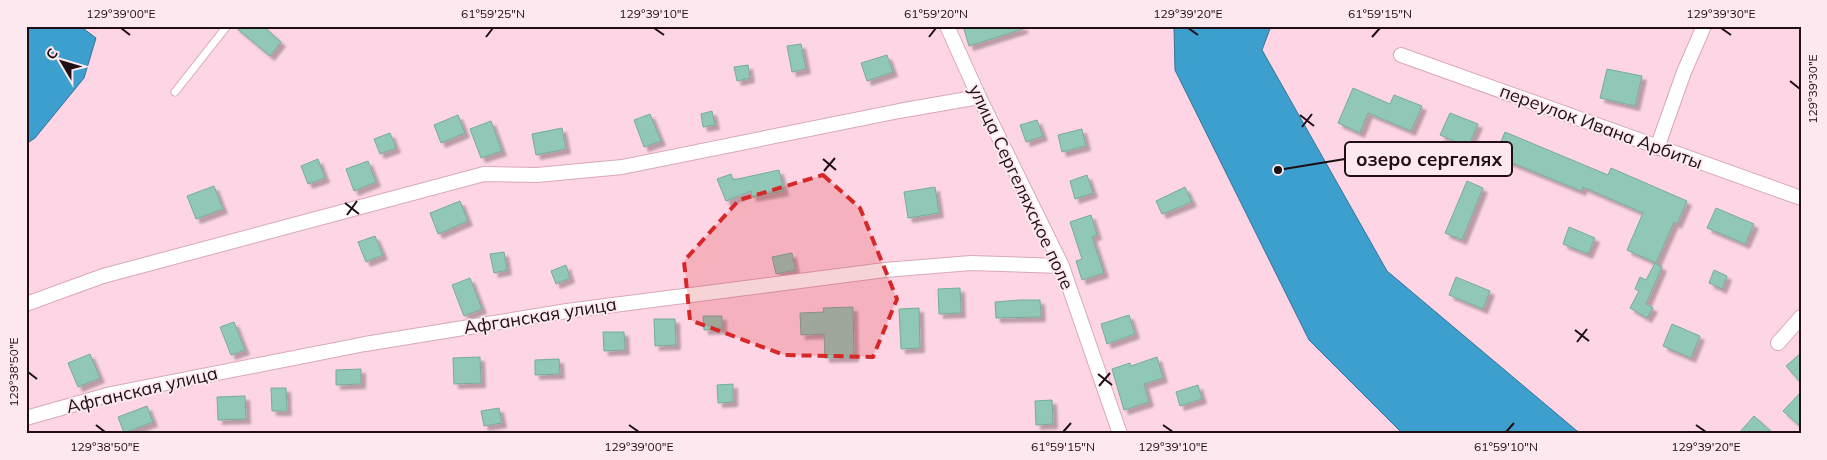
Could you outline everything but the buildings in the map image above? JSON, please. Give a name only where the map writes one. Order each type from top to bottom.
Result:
[{"type":"street","name":"улица Сергеляхское поле","points":[[947,26],[979,97],[1062,266],[1120,434]]},
{"type":"street","points":[[1657,148],[1684,72],[1704,26]]},
{"type":"street","name":"переулок Ивана Арбиты","points":[[1401,55],[1801,198]]},
{"type":"street","points":[[26,304],[103,276],[484,174],[537,175],[622,167],[899,111],[979,97]]},
{"type":"street","name":"Афганская улица","points":[[26,418],[120,392],[365,344],[566,311],[885,270],[971,263],[1062,266]]},
{"type":"street","points":[[1778,343],[1801,317]]},
{"type":"lane","points":[[175,92],[227,26]]},
{"type":"highlighted area","points":[[823,175],[860,208],[897,299],[873,357],[784,355],[690,320],[684,261],[739,200]]},
{"type":"water","points":[[26,26],[80,26],[96,38],[84,78],[35,138],[26,144]]},
{"type":"water","points":[[1174,26],[1271,26],[1262,50],[1387,271],[1577,431],[1587,434],[1403,434],[1309,340],[1175,70]]},
{"type":"place","name":"озеро сергелях","points":[[1278,170]]}]
